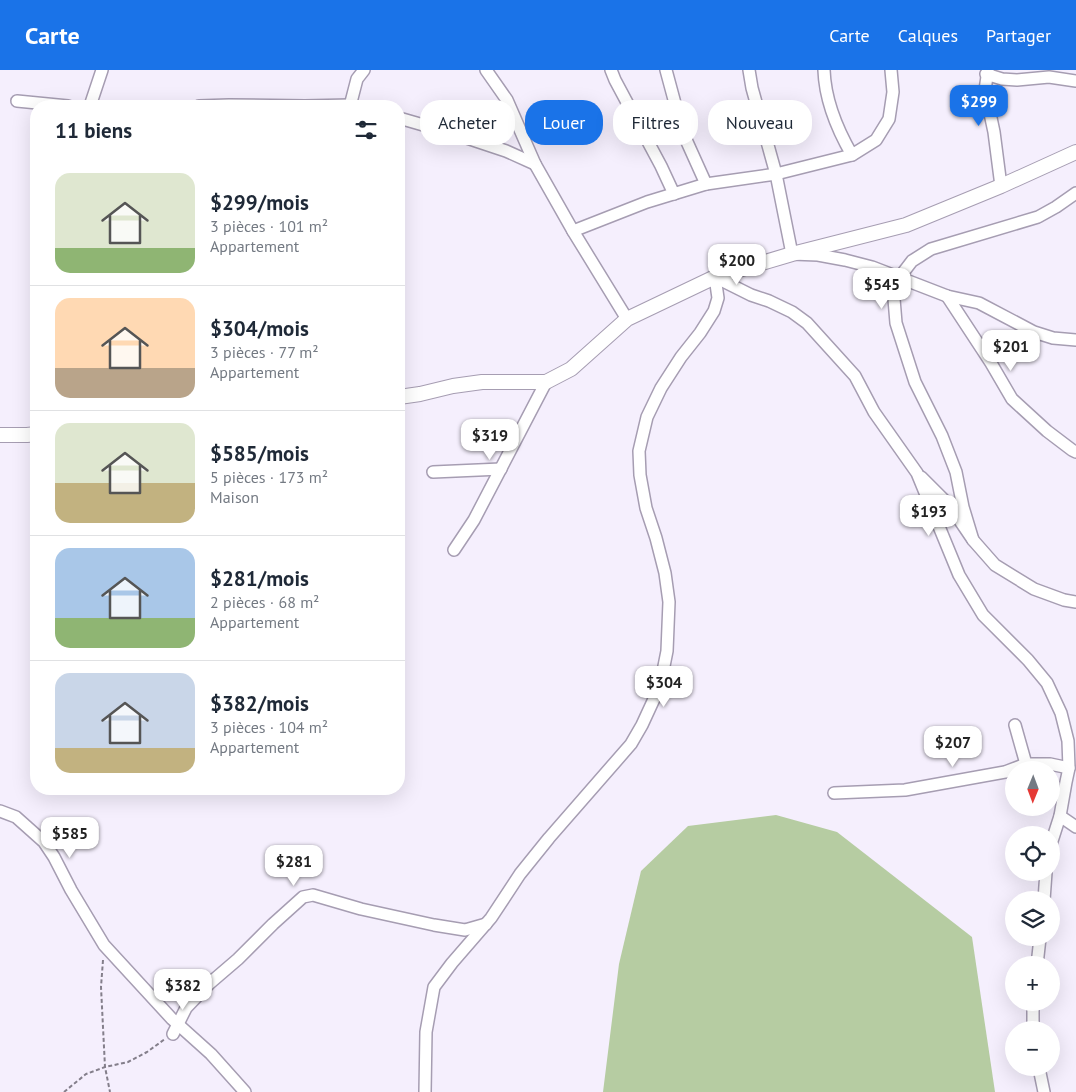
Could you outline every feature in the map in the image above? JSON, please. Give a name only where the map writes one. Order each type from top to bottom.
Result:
[{"type":"street","points":[[92,100],[102,70]]},
{"type":"street","points":[[353,100],[357,79],[364,70]]},
{"type":"street","points":[[486,70],[507,100],[535,164],[627,318]]},
{"type":"street","points":[[611,70],[674,194]]},
{"type":"street","points":[[666,70],[683,133],[706,184]]},
{"type":"street","points":[[749,70],[752,88],[776,174],[792,254]]},
{"type":"street","points":[[824,70],[824,81],[830,105],[839,132],[852,155]]},
{"type":"street","points":[[574,231],[647,202],[706,184],[776,174],[852,155],[876,140],[889,119],[893,92],[891,70]]},
{"type":"street","points":[[1001,186],[994,132],[985,90],[987,72],[1002,79],[1017,80],[1049,77],[1076,81]]},
{"type":"street","points":[[17,100],[30,102]]},
{"type":"street","points":[[405,120],[506,151],[535,164]]},
{"type":"street","points":[[405,396],[482,382],[546,382],[571,369],[627,318],[716,277],[792,254],[906,225],[1001,186],[1076,152]]},
{"type":"street","points":[[973,540],[963,507],[956,472],[942,436],[915,382],[896,323],[894,299],[899,278],[912,261],[931,250],[1038,217],[1076,193]]},
{"type":"street","points":[[792,254],[818,255],[872,267],[948,296],[978,303],[1034,332],[1053,338],[1076,340]]},
{"type":"street","points":[[716,277],[751,295],[792,312],[807,323],[855,376],[874,412],[917,473],[950,506],[973,540],[995,565],[1034,588],[1064,600],[1076,602]]},
{"type":"street","points":[[425,1092],[426,1032],[434,987],[486,924],[520,874],[549,838],[631,744],[660,686],[667,652],[669,602],[665,573],[646,508],[640,475],[639,451],[647,417],[661,388],[714,311],[718,298],[716,277]]},
{"type":"street","points":[[948,296],[1012,399],[1047,431],[1076,452]]},
{"type":"street","points":[[454,550],[474,520],[546,382]]},
{"type":"street","points":[[0,435],[30,435]]},
{"type":"street","points":[[432,472],[501,469]]},
{"type":"street","points":[[917,473],[959,575],[983,615],[1028,660],[1047,683],[1061,713],[1068,740],[1068,768],[1071,784],[1057,826]]},
{"type":"street","points":[[1016,725],[1025,761]]},
{"type":"street","points":[[1060,766],[1068,768]]},
{"type":"street","points":[[834,793],[905,790],[1005,771]]},
{"type":"street","points":[[0,811],[16,818],[44,842],[54,857],[70,890],[104,945],[172,1019],[176,1029],[211,1054],[245,1092]]},
{"type":"street","points":[[1060,816],[1076,827]]},
{"type":"street","points":[[176,1029],[186,1008],[303,897],[312,895],[369,911],[465,930],[486,924]]},
{"type":"street","points":[[103,958],[104,945]]},
{"type":"street","points":[[1041,1076],[1044,1092]]},
{"type":"path","points":[[103,958],[101,987],[105,1067],[110,1092]]},
{"type":"path","points":[[64,1092],[86,1074],[105,1067],[128,1062],[147,1052],[176,1029]]},
{"type":"green space","points":[[776,815],[837,832],[972,937],[995,1092],[603,1092],[619,964],[641,871],[688,826]]}]
